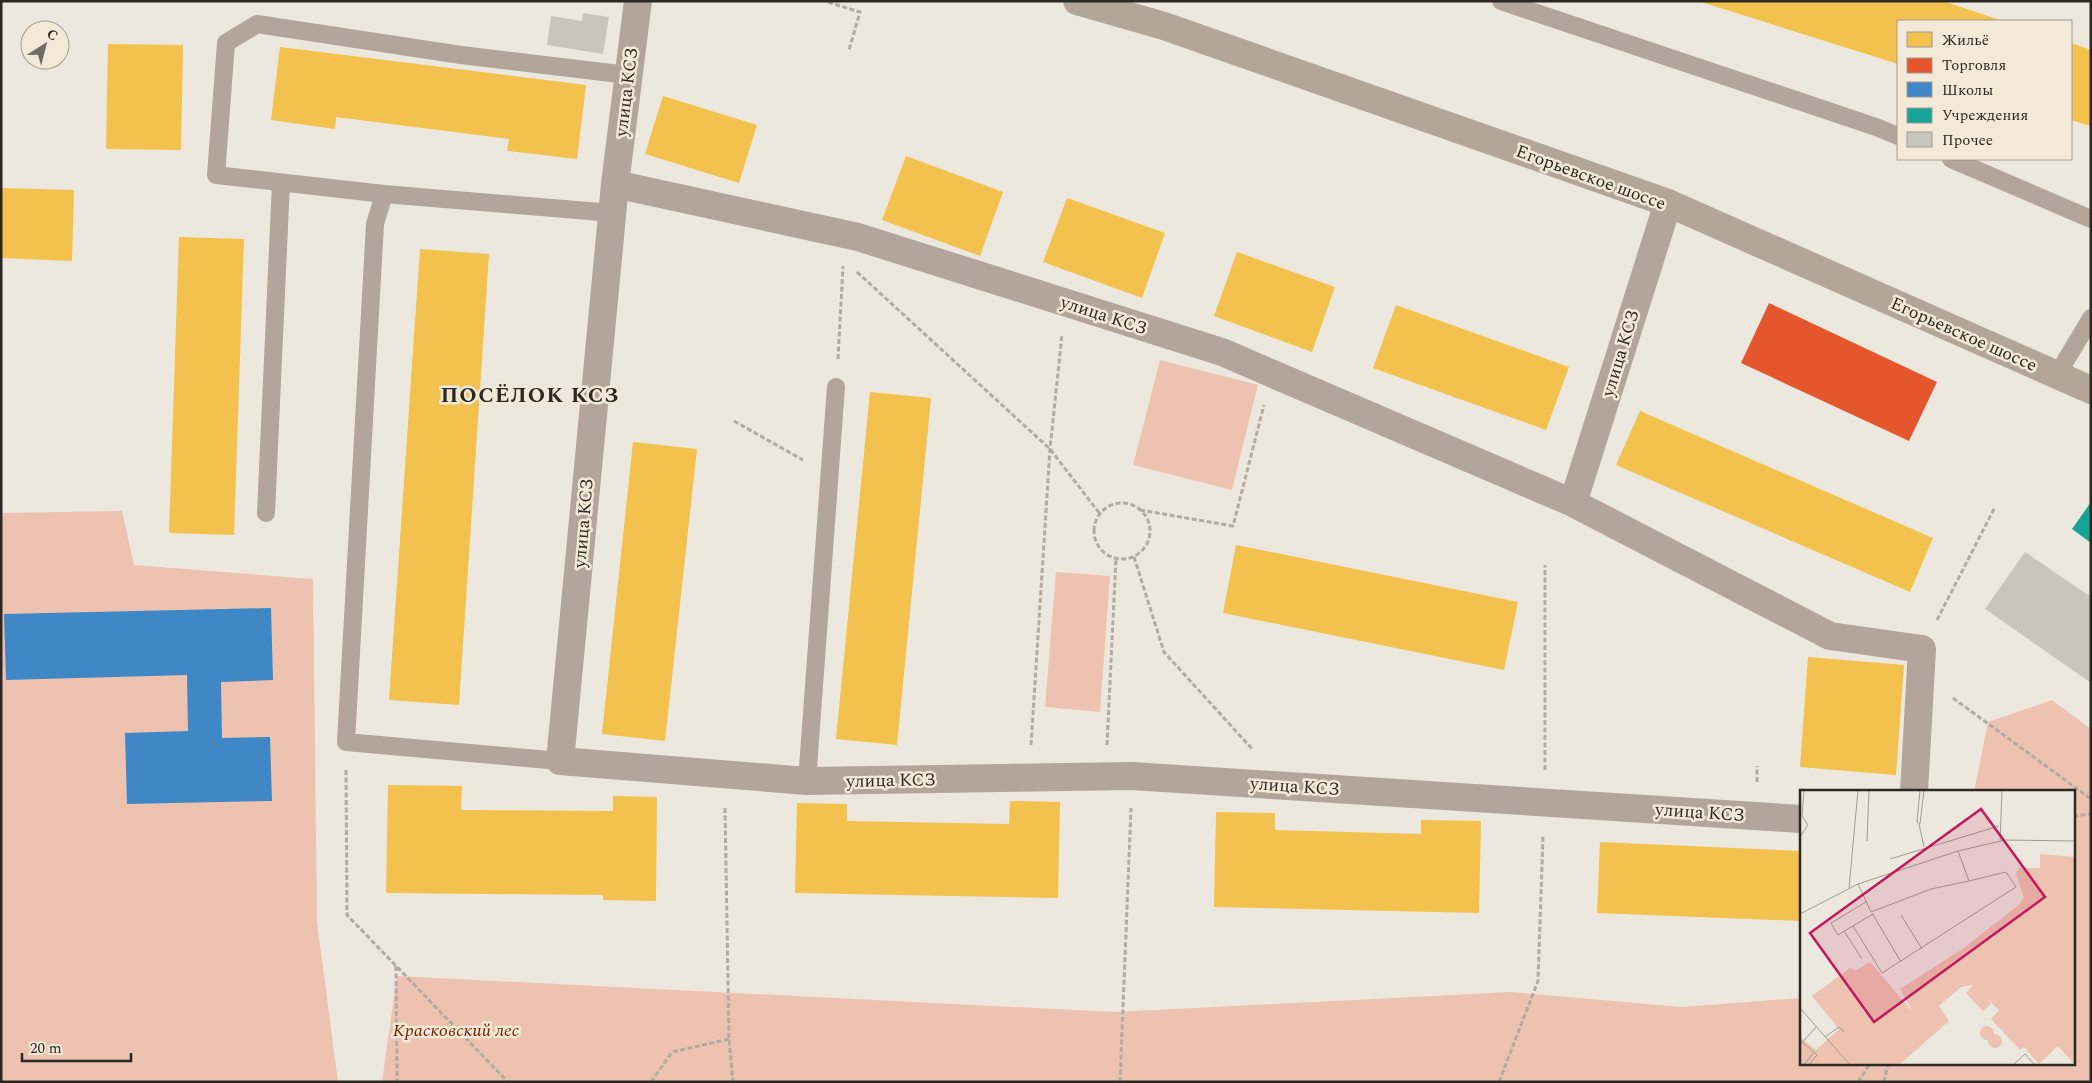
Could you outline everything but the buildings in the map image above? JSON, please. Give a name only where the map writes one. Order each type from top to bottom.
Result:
[{"type":"main road","name":"Егорьевское шоссе","points":[[1077,1],[1164,26],[1668,203],[2091,390]]},
{"type":"street","name":"улица КСЗ","points":[[638,1],[612,213],[560,761],[807,781],[1132,776],[1800,819]]},
{"type":"street","name":"улица КСЗ","points":[[615,184],[858,237],[1222,352],[1573,503],[1830,636],[1921,661]]},
{"type":"street","name":"улица КСЗ","points":[[1573,503],[1668,203]]},
{"type":"street","points":[[1914,790],[1921,661]]},
{"type":"lane","points":[[1500,1],[1848,117],[1897,136]]},
{"type":"lane","points":[[612,213],[384,194],[216,175],[226,43],[257,24],[461,55],[628,74]]},
{"type":"lane","points":[[1953,160],[2091,219]]},
{"type":"lane","points":[[266,513],[281,183]]},
{"type":"lane","points":[[384,194],[375,224],[346,742],[560,761]]},
{"type":"lane","points":[[2057,375],[2091,318]]},
{"type":"lane","points":[[807,781],[836,387]]},
{"type":"path","points":[[828,2],[860,12],[849,50]]},
{"type":"path","points":[[836,387],[843,260],[1050,449],[1100,514]]},
{"type":"path","points":[[1029,778],[1050,449],[1065,302]]},
{"type":"path","points":[[1140,510],[1233,526],[1272,373]]},
{"type":"path","points":[[734,421],[830,475]]},
{"type":"path","points":[[1114,504],[1132,505],[1140,510],[1146,517],[1150,535],[1142,552],[1134,557],[1125,559],[1107,555],[1100,549],[1094,532],[1100,514],[1114,504]]},
{"type":"path","points":[[1995,507],[1921,661],[2091,800]]},
{"type":"path","points":[[1134,557],[1164,652],[1286,786]]},
{"type":"path","points":[[1105,777],[1116,558]]},
{"type":"path","points":[[346,742],[347,915],[508,1082]]},
{"type":"path","points":[[724,775],[729,1039],[733,1082]]},
{"type":"path","points":[[1120,1082],[1132,776]]},
{"type":"path","points":[[2074,816],[2091,814]]},
{"type":"path","points":[[396,966],[397,1082]]},
{"type":"path","points":[[651,1082],[672,1052],[729,1039]]},
{"type":"path","points":[[1858,1082],[1869,1066]]},
{"type":"path","points":[[1884,1082],[1888,1066]]},
{"type":"green space","points":[[1160,360],[1258,385],[1232,490],[1133,465]]},
{"type":"green space","points":[[122,511],[134,565],[313,579],[317,922],[338,1082],[1,1082],[1,513]]},
{"type":"green space","points":[[1056,572],[1110,576],[1100,712],[1045,707]]},
{"type":"green space","name":"Красковский лес","points":[[2052,700],[2091,729],[2091,1082],[382,1082],[397,976],[1115,1012],[1511,992],[1682,1007],[1800,998],[1800,1066],[2074,1066],[2074,790],[1974,790],[1988,722]]},
{"type":"district","name":"ПОСЁЛОК КСЗ","points":[[530,394]]}]
